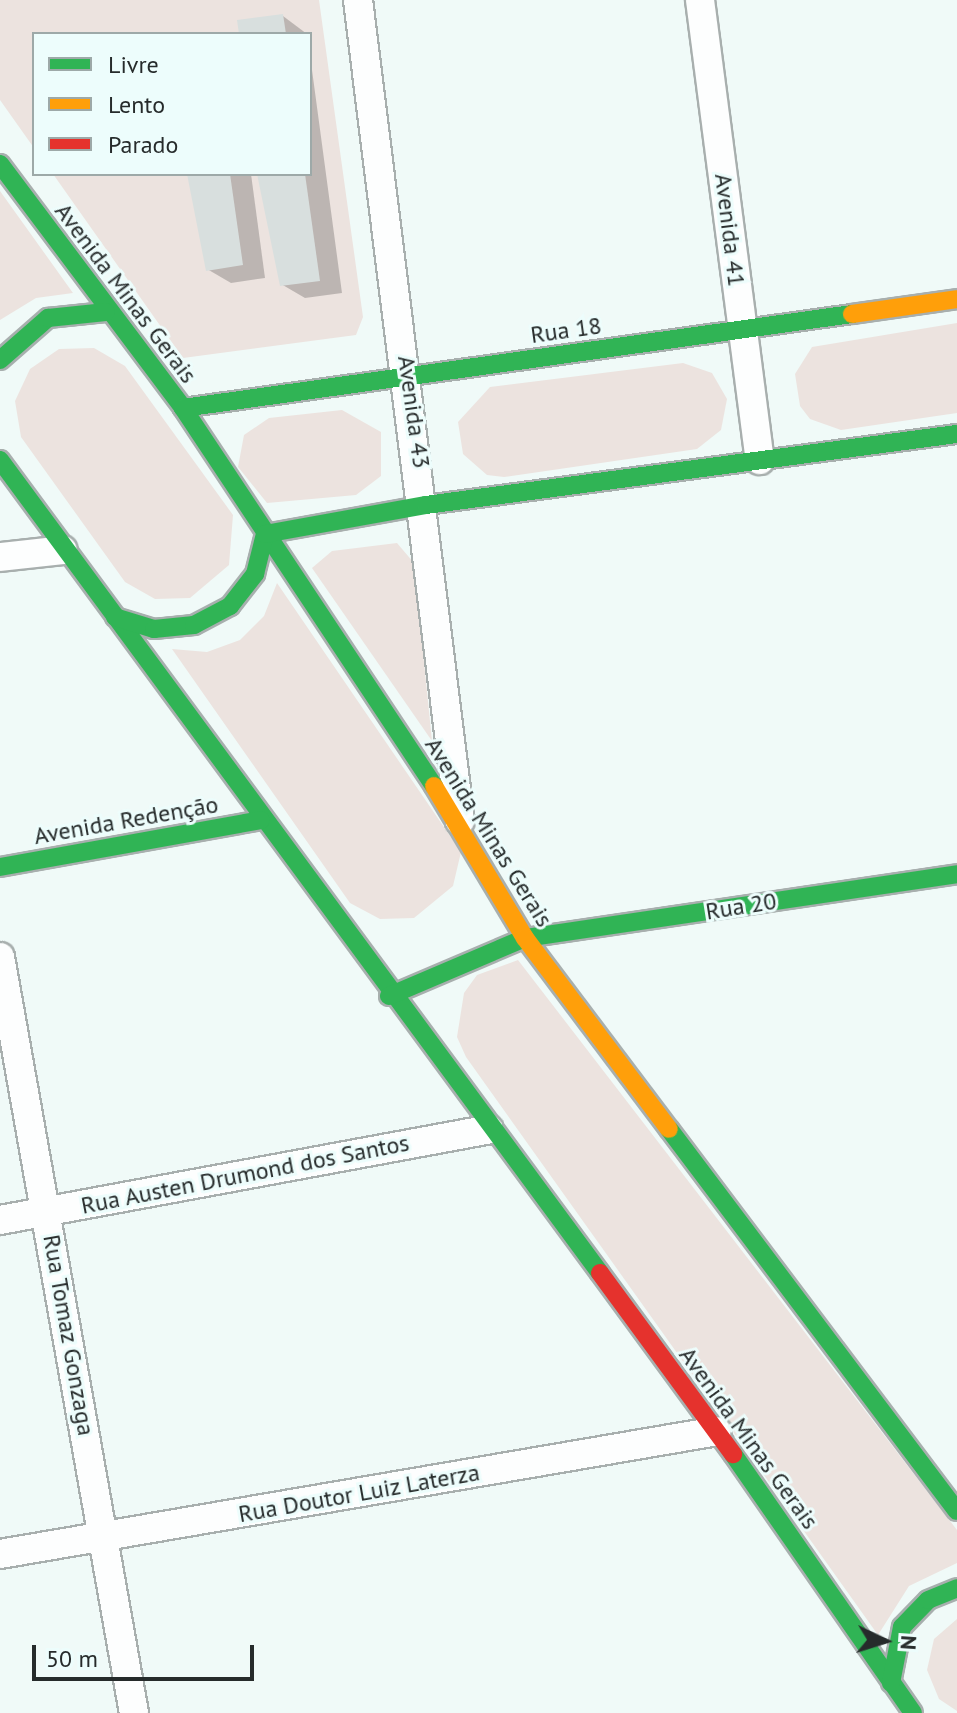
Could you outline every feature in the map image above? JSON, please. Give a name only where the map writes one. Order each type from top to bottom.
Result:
[{"type":"main road","name":"Avenida Minas Gerais","points":[[0,164],[106,312],[183,408],[460,825],[525,938],[957,1511]]},
{"type":"main road","name":"Rua 18","points":[[183,408],[957,299]]},
{"type":"main road","points":[[0,360],[48,318],[106,312]]},
{"type":"main road","points":[[115,617],[154,629],[206,619],[230,606],[255,574],[265,534],[426,505],[957,434]]},
{"type":"main road","name":"Avenida Minas Gerais","points":[[0,460],[389,996],[717,1431],[891,1683],[906,1712]]},
{"type":"main road","name":"Avenida Redenção","points":[[0,867],[261,820]]},
{"type":"main road","name":"Rua 20","points":[[389,996],[525,938],[957,874]]},
{"type":"main road","points":[[891,1683],[902,1627],[928,1600],[957,1588]]},
{"type":"street","name":"Avenida 43","points":[[358,0],[426,505],[460,825]]},
{"type":"street","name":"Avenida 41","points":[[700,0],[760,460]]},
{"type":"street","points":[[0,557],[63,550]]},
{"type":"street","name":"Rua Tomaz Gonzaga","points":[[0,957],[48,1211],[134,1713]]},
{"type":"street","name":"Rua Austen Drumond dos Santos","points":[[0,1220],[489,1129]]},
{"type":"street","name":"Rua Doutor Luiz Laterza","points":[[0,1554],[717,1431]]},
{"type":"shaded area","points":[[0,0],[319,0],[363,317],[356,335],[183,358],[54,176],[312,176],[312,32],[32,32],[32,145],[0,100]]},
{"type":"shaded area","points":[[0,191],[73,293],[36,298],[0,320]]},
{"type":"shaded area","points":[[957,323],[957,413],[841,430],[810,419],[800,406],[795,374],[812,347]]},
{"type":"shaded area","points":[[94,348],[125,366],[233,515],[229,565],[190,598],[155,599],[125,582],[21,437],[15,401],[30,369],[59,349]]},
{"type":"shaded area","points":[[683,363],[712,373],[727,399],[721,430],[697,449],[504,477],[487,475],[463,454],[458,422],[490,387]]},
{"type":"shaded area","points":[[342,410],[381,432],[381,476],[356,495],[267,503],[238,467],[244,435],[269,418]]},
{"type":"shaded area","points":[[397,543],[414,563],[432,741],[312,568],[332,551]]},
{"type":"shaded area","points":[[277,583],[461,852],[453,886],[414,918],[380,919],[350,903],[172,649],[207,652],[240,640],[264,616]]},
{"type":"shaded area","points":[[518,960],[957,1530],[957,1563],[909,1586],[878,1635],[466,1057],[457,1037],[464,993],[477,975]]},
{"type":"shaded area","points":[[957,1619],[957,1711],[939,1699],[927,1670],[934,1639]]},
{"type":"building","points":[[283,14],[286,32],[239,32],[237,20]]},
{"type":"building","points":[[187,176],[230,176],[243,265],[206,271]]},
{"type":"building","points":[[257,176],[305,176],[320,281],[280,286]]},
{"type":"traffic: fast","points":[[0,164],[183,408],[434,786]]},
{"type":"traffic: fast","points":[[0,360],[48,318],[106,312]]},
{"type":"traffic: fast","points":[[183,408],[852,314]]},
{"type":"traffic: fast","points":[[115,617],[154,629],[194,625],[230,606],[255,574],[265,534],[426,505],[957,434]]},
{"type":"traffic: fast","points":[[0,460],[600,1273]]},
{"type":"traffic: fast","points":[[0,867],[261,820]]},
{"type":"traffic: fast","points":[[389,996],[525,938],[957,874]]},
{"type":"traffic: fast","points":[[669,1129],[957,1511]]},
{"type":"traffic: fast","points":[[733,1454],[913,1713]]},
{"type":"traffic: fast","points":[[891,1683],[902,1627],[928,1600],[957,1588]]},
{"type":"traffic: slow","points":[[852,314],[957,299]]},
{"type":"traffic: slow","points":[[434,786],[525,938],[669,1129]]},
{"type":"traffic: jam","points":[[600,1273],[733,1454]]}]
